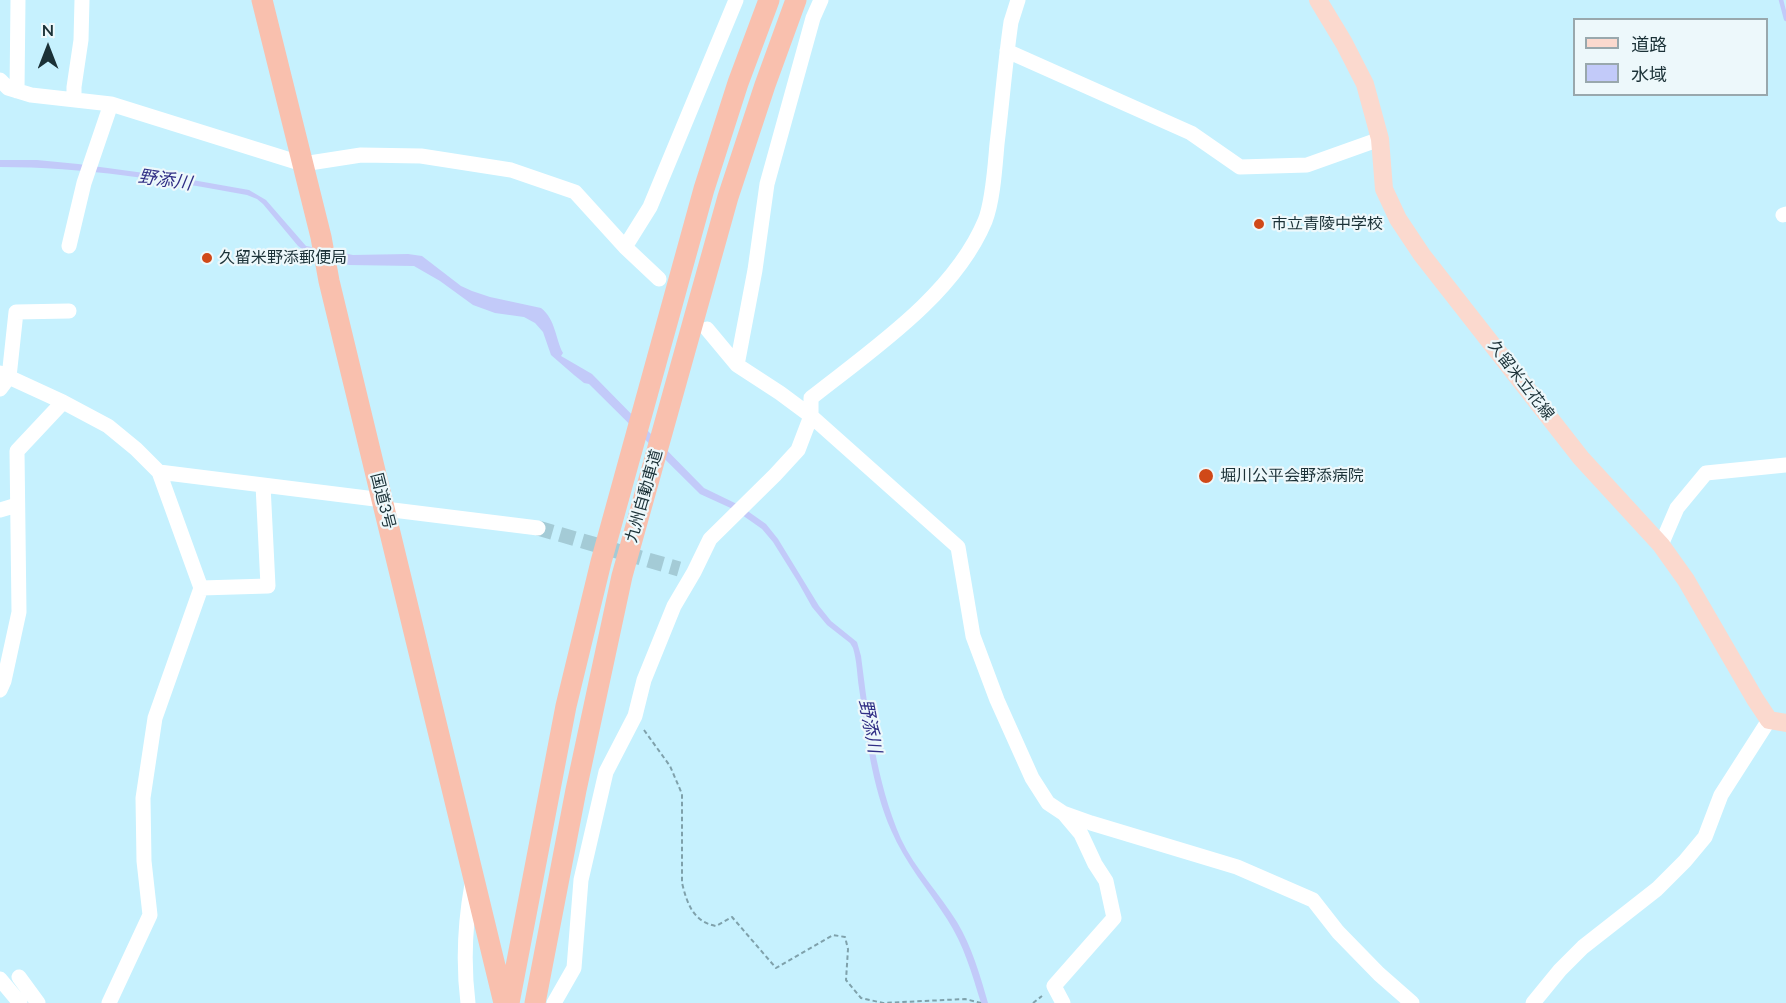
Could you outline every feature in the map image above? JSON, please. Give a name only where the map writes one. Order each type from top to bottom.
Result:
[{"type":"highway","name":"国道3号","points":[[262,0],[504,1003]]},
{"type":"highway","name":"九州自動車道","points":[[510,1003],[566,706],[601,562],[704,189],[738,83],[769,0]]},
{"type":"highway","name":"九州自動車道","points":[[537,993],[576,790],[622,576],[728,197],[796,0]]},
{"type":"main road","name":"久留米立花線","points":[[1318,0],[1365,84],[1380,139],[1384,189],[1398,219],[1422,255],[1581,458],[1660,545],[1686,580],[1755,699],[1778,721]]},
{"type":"street","points":[[17,91],[18,0]]},
{"type":"street","points":[[74,100],[81,40],[82,0]]},
{"type":"street","points":[[625,247],[650,207],[736,0]]},
{"type":"street","points":[[737,365],[755,270],[767,184],[813,18],[821,0]]},
{"type":"street","points":[[554,1003],[574,968],[581,880],[606,772],[635,716],[644,680],[687,571],[710,539],[798,450],[812,416],[811,398],[913,316],[968,254],[986,219],[994,177],[1011,22],[1018,0]]},
{"type":"street","points":[[1007,51],[1191,133],[1240,167],[1307,165],[1380,139]]},
{"type":"street","points":[[0,80],[8,88],[31,95],[111,104],[303,164],[361,155],[421,156],[511,170],[575,192],[625,247],[659,279]]},
{"type":"street","points":[[69,246],[84,183],[111,104]]},
{"type":"street","points":[[69,311],[16,312],[3,380],[63,402],[108,426],[159,472],[201,588],[155,718],[143,798],[144,861],[150,915],[109,1003]]},
{"type":"street","points":[[707,329],[737,365],[812,416],[958,547],[973,636],[996,700],[1032,778],[1048,803],[1063,813],[1081,834],[1106,881],[1114,918],[1054,986],[1063,1003]]},
{"type":"street","points":[[1,684],[19,612],[16,451],[63,402]]},
{"type":"street","points":[[1660,545],[1677,508],[1706,473],[1786,465]]},
{"type":"street","points":[[159,472],[263,485],[538,528]]},
{"type":"street","points":[[201,588],[268,586],[263,485]]},
{"type":"street","points":[[0,510],[17,506]]},
{"type":"street","points":[[1533,1003],[1560,970],[1583,947],[1657,889],[1685,861],[1705,837],[1721,795],[1778,721]]},
{"type":"street","points":[[1063,813],[1237,867],[1313,900],[1347,941],[1412,1003]]},
{"type":"street","points":[[468,1003],[465,966],[466,914],[473,877]]},
{"type":"street","points":[[19,977],[38,1003]]},
{"type":"street","points":[[0,979],[20,1003]]},
{"type":"path","points":[[635,716],[670,766],[681,794],[683,819],[681,883],[695,916],[706,924],[716,926],[732,916],[776,968],[833,935],[845,937],[848,949],[846,980],[861,998],[883,1003],[965,999],[981,1003]]},
{"type":"water","name":"野添川","points":[[0,160],[37,160],[78,164],[249,190],[266,200],[306,246],[353,255],[422,256],[461,286],[472,291],[541,308],[550,318],[563,353],[561,356],[592,374],[704,488],[739,505],[766,524],[778,539],[819,606],[831,621],[857,642],[879,772],[892,817],[907,850],[967,941],[988,1003],[981,1003],[958,939],[903,854],[884,813],[870,760],[855,658],[850,643],[827,625],[812,607],[773,542],[762,529],[735,510],[700,494],[589,384],[584,383],[551,355],[543,332],[535,323],[524,317],[495,313],[473,305],[440,281],[414,266],[349,265],[305,251],[298,246],[263,204],[247,195],[124,175],[62,169],[0,167]]},
{"type":"waterway","points":[[1781,0],[1786,19]]},
{"type":"tunnel","points":[[538,528],[679,569]]},
{"type":"place","name":"市立青陵中学校","points":[[1259,224]]},
{"type":"place","name":"久留米野添郵便局","points":[[207,258]]},
{"type":"place","name":"堀川公平会野添病院","points":[[1206,476]]}]
